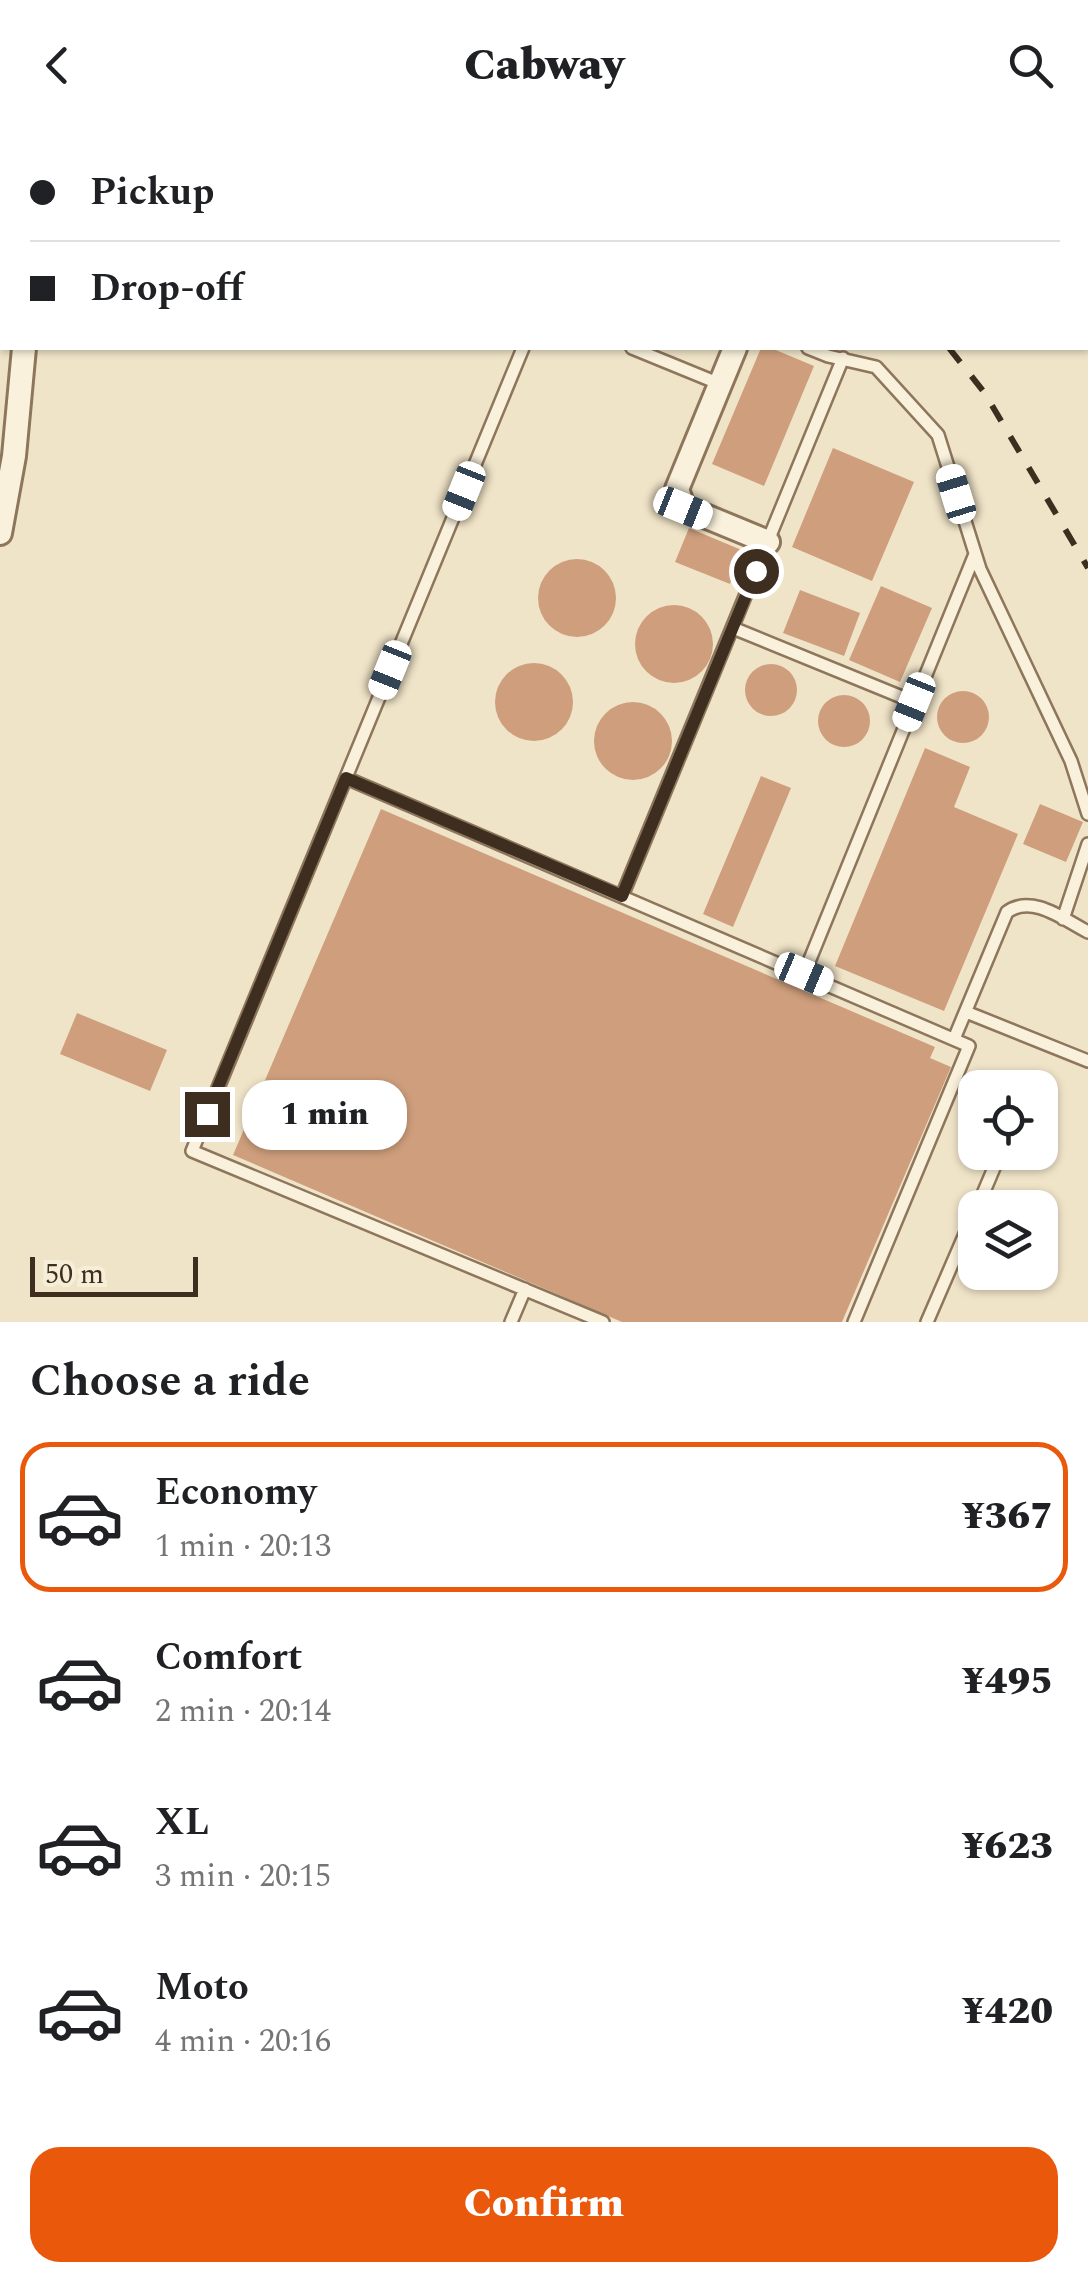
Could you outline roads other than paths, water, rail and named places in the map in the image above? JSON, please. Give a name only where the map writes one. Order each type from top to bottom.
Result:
[{"type":"street","points":[[0,533],[14,456],[24,350]]},
{"type":"street","points":[[734,350],[678,490],[678,500],[683,508],[768,542]]},
{"type":"lane","points":[[522,350],[192,1150],[603,1322]]},
{"type":"lane","points":[[637,350],[720,384]]},
{"type":"lane","points":[[815,350],[876,366],[938,435],[975,554],[1071,760],[1088,814]]},
{"type":"lane","points":[[622,896],[843,358]]},
{"type":"lane","points":[[804,974],[975,554]]},
{"type":"lane","points":[[732,628],[914,702]]},
{"type":"lane","points":[[346,778],[970,1046],[854,1322]]},
{"type":"lane","points":[[1063,920],[1088,844]]},
{"type":"lane","points":[[954,1039],[1006,912],[1032,904],[1088,932]]},
{"type":"lane","points":[[966,1012],[1088,1062]]},
{"type":"lane","points":[[927,1322],[958,1251]]},
{"type":"lane","points":[[511,1322],[524,1289]]},
{"type":"railway","points":[[951,350],[984,392],[1088,568]]}]
